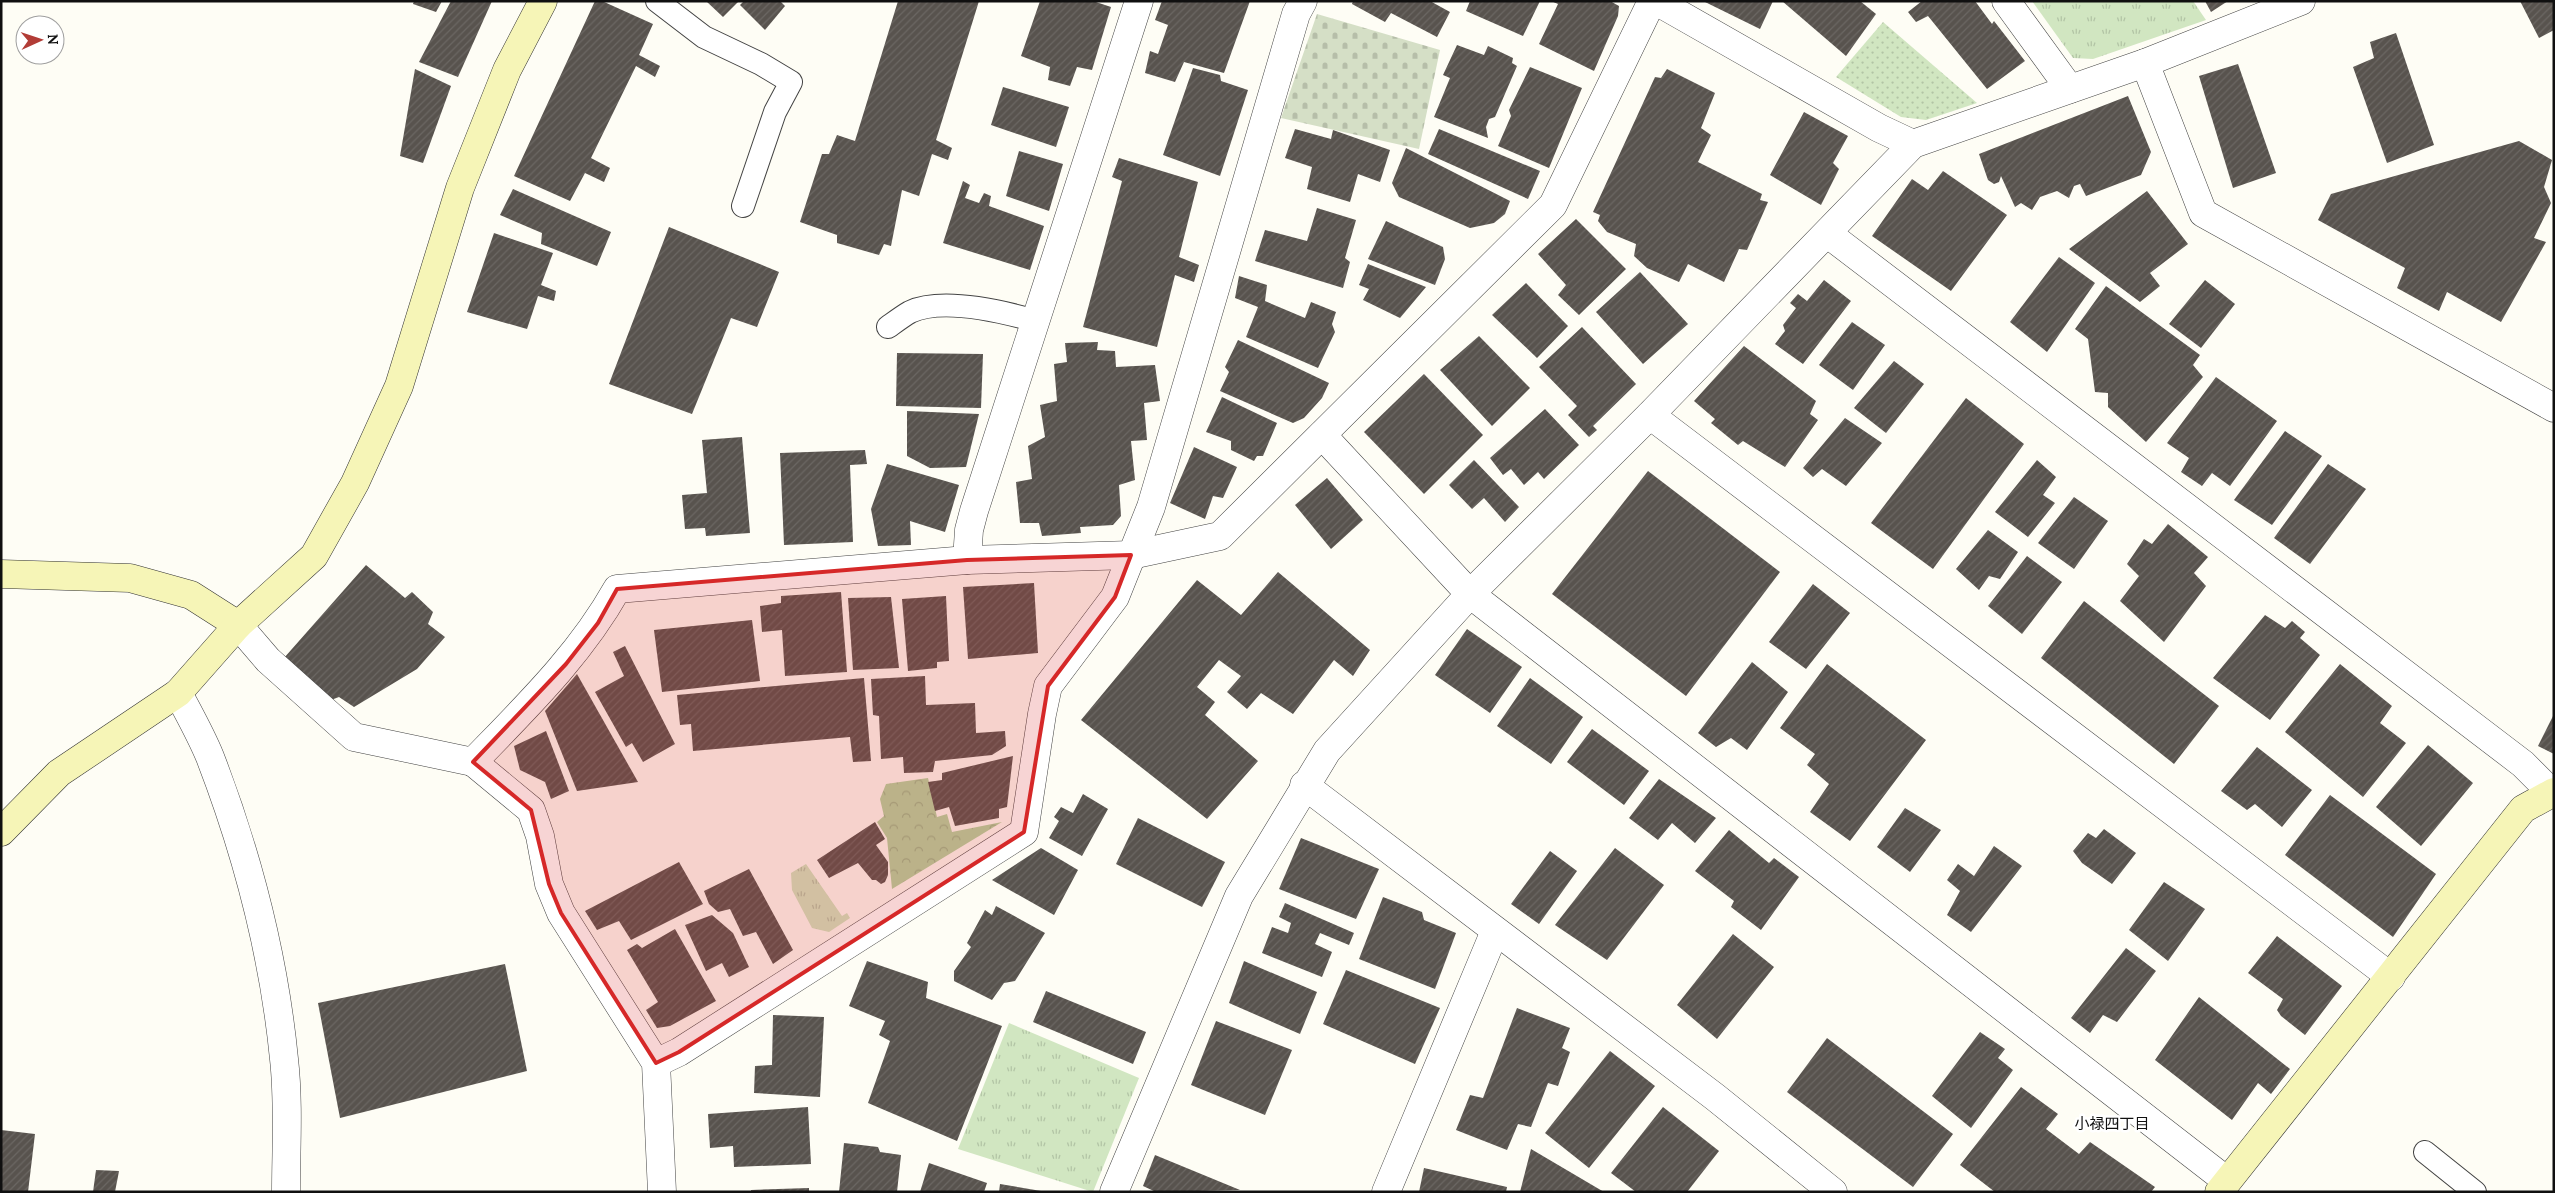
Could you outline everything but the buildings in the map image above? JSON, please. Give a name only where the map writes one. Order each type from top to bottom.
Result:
[{"type":"street","points":[[1,832],[59,773],[178,693],[238,625],[314,556],[355,483],[399,386],[460,188],[507,70],[543,1]]},
{"type":"street","points":[[967,560],[969,530],[974,511],[1139,1]]},
{"type":"street","points":[[656,1063],[679,1052],[1024,832],[1048,686],[1115,597],[1152,507],[1293,24],[1303,1]]},
{"type":"street","points":[[473,762],[566,664],[598,623],[618,589],[967,560],[1131,555],[1220,536],[1553,205],[1654,1],[1879,128],[1913,144]]},
{"type":"street","points":[[2006,1],[2070,89]]},
{"type":"street","points":[[1114,1192],[1239,896],[1304,785],[1327,751],[1470,594],[1650,416],[1913,144],[2145,63],[2301,1]]},
{"type":"street","points":[[2145,63],[2203,214],[2554,408]]},
{"type":"street","points":[[1322,435],[1470,594],[2223,1186],[2523,809],[2552,792],[2523,764],[1828,234]]},
{"type":"street","points":[[1650,416],[2391,977]]},
{"type":"street","points":[[1,574],[130,578],[191,595],[238,625],[268,660],[354,737],[473,762],[532,810],[540,836],[549,884],[561,913],[656,1063],[662,1192]]},
{"type":"street","points":[[178,693],[209,756],[238,842],[260,919],[277,1000],[285,1061],[286,1192]]},
{"type":"street","points":[[1304,785],[1707,1091],[1833,1192]]},
{"type":"street","points":[[1386,1192],[1495,931]]},
{"type":"lane","points":[[657,1],[704,37],[761,64],[792,82],[775,112],[743,206]]},
{"type":"lane","points":[[888,327],[911,311],[937,307],[996,310],[1036,321]]},
{"type":"lane","points":[[2425,1152],[2475,1192]]},
{"type":"highlighted area","points":[[1131,555],[1115,597],[1048,686],[1024,832],[679,1052],[656,1063],[561,913],[549,884],[531,810],[473,762],[566,664],[598,623],[617,589],[967,560]]},
{"type":"green space","points":[[2032,1],[2193,1],[2206,20],[2093,59],[2073,58]]},
{"type":"green space","points":[[1317,14],[1440,50],[1419,149],[1281,118]]},
{"type":"green space","points":[[1883,22],[1977,103],[1926,120],[1901,117],[1836,77]]},
{"type":"green space","points":[[928,778],[937,817],[947,814],[952,832],[1002,822],[892,889],[887,838],[877,822],[884,816],[880,799],[886,784]]},
{"type":"green space","points":[[806,864],[842,916],[847,913],[850,918],[829,932],[812,928],[792,890],[791,873]]},
{"type":"green space","points":[[1009,1023],[1139,1078],[1093,1192],[958,1149]]},
{"type":"district","name":"小禄四丁目","points":[[2112,1123]]}]
